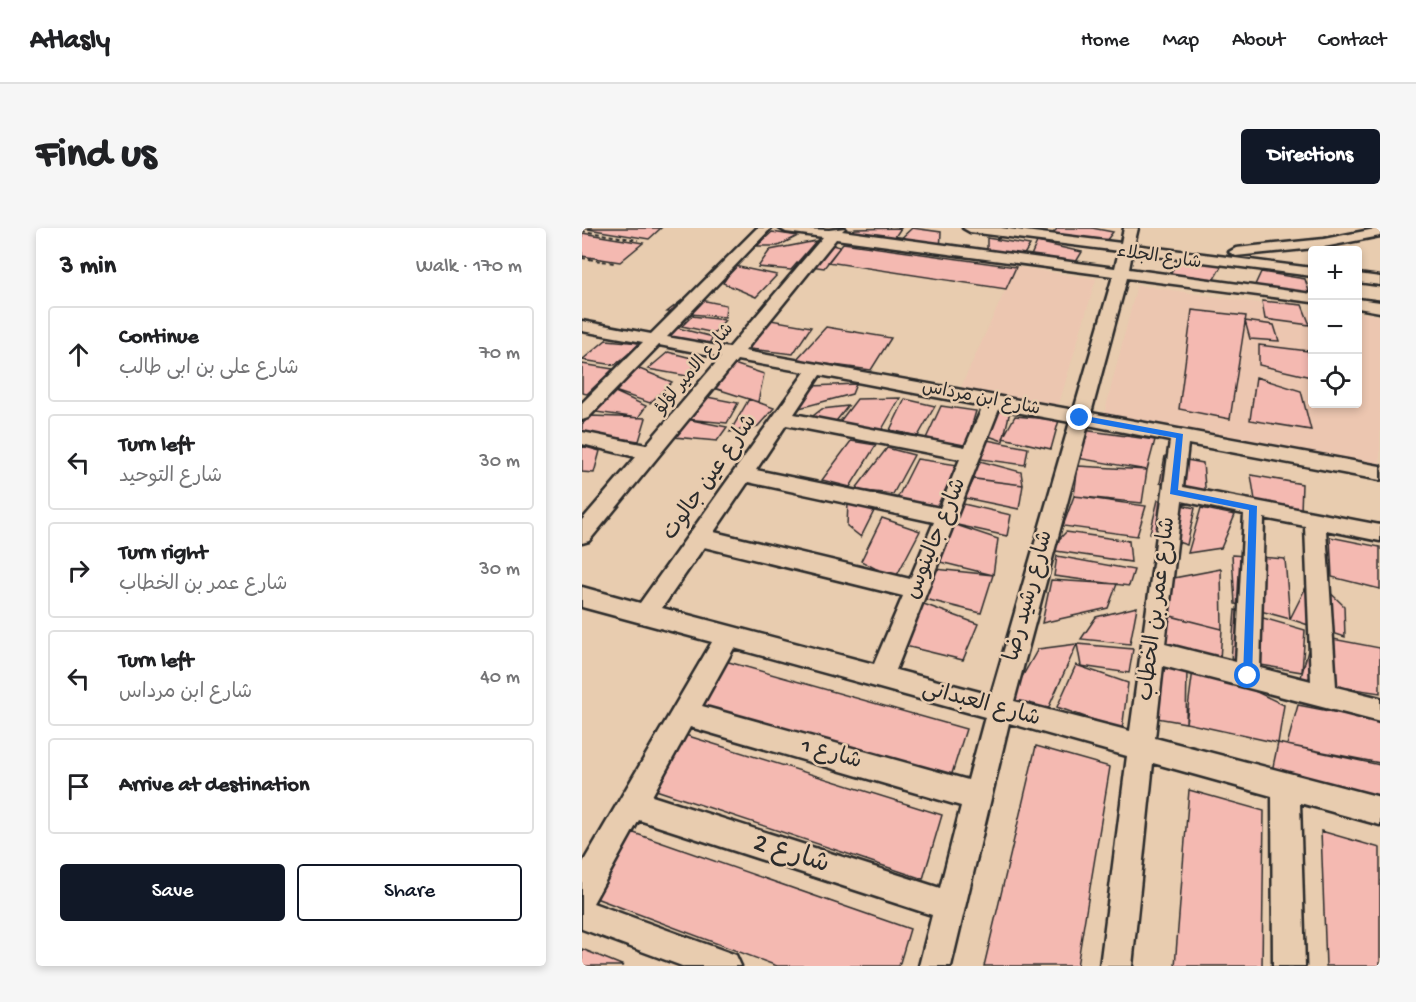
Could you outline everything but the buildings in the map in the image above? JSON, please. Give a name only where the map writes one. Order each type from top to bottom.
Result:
[{"type":"street","points":[[582,414],[764,228]]},
{"type":"street","name":"شارع الجلاء","points":[[786,228],[835,231],[1308,297]]},
{"type":"street","points":[[970,228],[1130,238],[1173,254],[1308,271]]},
{"type":"street","name":"شارع الامير لؤلؤ","points":[[582,535],[835,231]]},
{"type":"street","points":[[1173,254],[1296,247],[1380,232]]},
{"type":"street","name":"شارع رشيد رضا","points":[[935,966],[999,710],[1130,238]]},
{"type":"street","points":[[1362,279],[1380,281]]},
{"type":"street","points":[[1362,305],[1380,308]]},
{"type":"street","name":"شارع ابن مرداس","points":[[582,326],[1380,473]]},
{"type":"street","name":"شارع عين جالوت","points":[[645,614],[816,369]]},
{"type":"street","name":"شارع جالينوس","points":[[881,677],[993,402]]},
{"type":"street","points":[[782,418],[972,455]]},
{"type":"street","name":"شارع عمر بن الخطاب","points":[[1116,966],[1152,652],[1180,436]]},
{"type":"street","points":[[582,438],[650,453]]},
{"type":"street","points":[[743,474],[946,517]]},
{"type":"street","points":[[1173,492],[1380,533]]},
{"type":"street","points":[[1248,676],[1254,508]]},
{"type":"street","points":[[1315,520],[1324,696]]},
{"type":"street","points":[[699,537],[917,590]]},
{"type":"street","name":"شارع العبدانى","points":[[582,597],[1380,811]]},
{"type":"street","points":[[582,893],[728,636]]},
{"type":"street","points":[[1152,652],[1380,710]]},
{"type":"street","name":"شارع 1","points":[[684,713],[978,796]]},
{"type":"street","points":[[1286,786],[1288,966]]},
{"type":"street","name":"شارع 2","points":[[632,804],[950,906]]},
{"type":"street","points":[[582,914],[725,966]]},
{"type":"path","points":[[582,231],[638,240]]},
{"type":"path","points":[[582,258],[614,263]]},
{"type":"shaded area","points":[[1016,267],[1096,279],[1058,407],[960,389]]},
{"type":"shaded area","points":[[1137,285],[1308,310],[1308,408],[1362,408],[1362,313],[1380,316],[1380,465],[1104,415]]},
{"type":"route","points":[[1080,418],[1180,436],[1173,492],[1254,508],[1248,676]]}]
